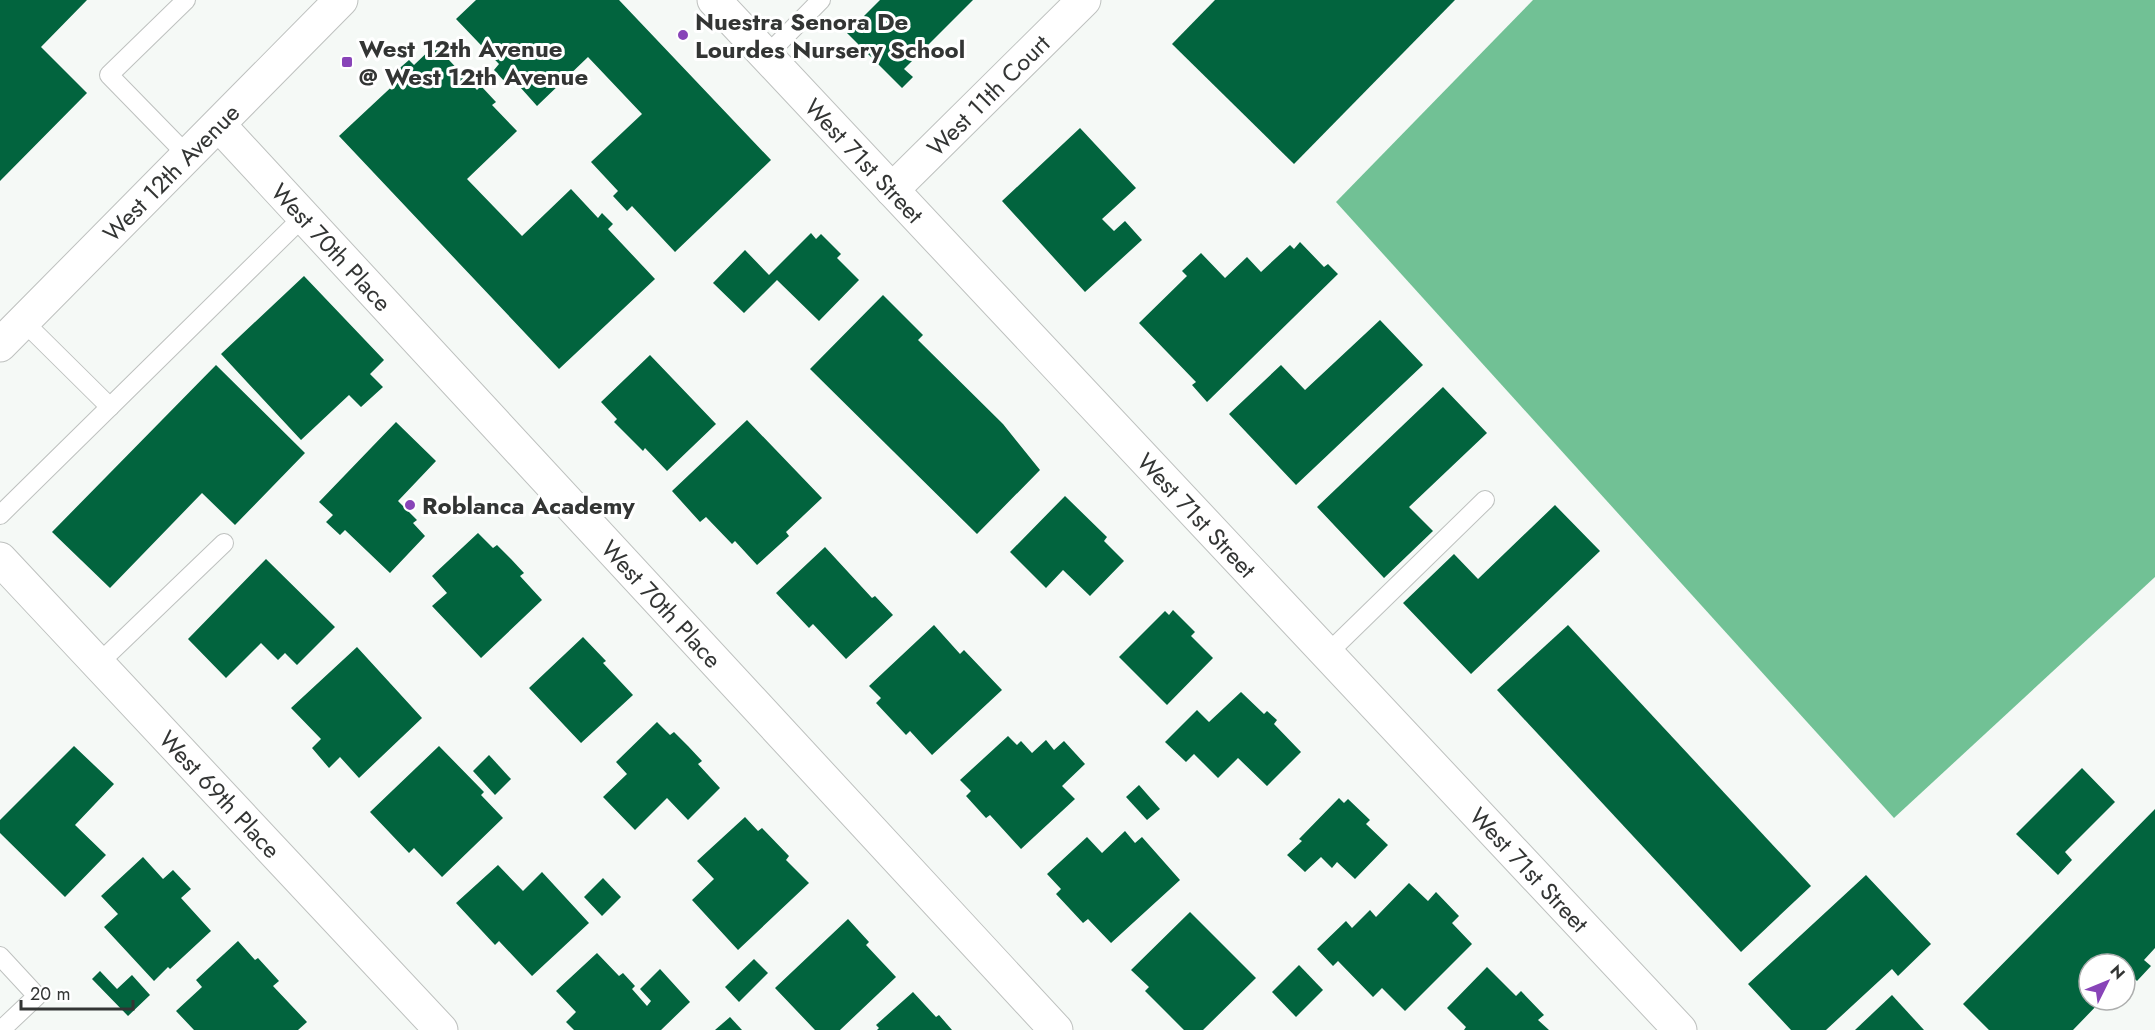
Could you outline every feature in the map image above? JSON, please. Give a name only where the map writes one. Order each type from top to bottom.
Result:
[{"type":"street","name":"West 12th Avenue","points":[[0,345],[341,0]]},
{"type":"street","name":"West 71st Street","points":[[714,0],[1680,1030]]},
{"type":"street","name":"West 11th Court","points":[[892,190],[1084,0]]},
{"type":"street","name":"West 70th Place","points":[[219,125],[1056,1030]]},
{"type":"street","name":"West 69th Place","points":[[0,559],[441,1030]]},
{"type":"lane","points":[[186,0],[109,75],[188,156]]},
{"type":"lane","points":[[766,56],[821,0]]},
{"type":"lane","points":[[0,515],[304,216]]},
{"type":"lane","points":[[23,321],[110,407]]},
{"type":"lane","points":[[1327,654],[1485,500]]},
{"type":"lane","points":[[98,664],[224,543]]},
{"type":"lane","points":[[0,956],[37,996],[1,1030]]},
{"type":"shaded area","points":[[1533,0],[2155,0],[2155,577],[1894,818],[1336,202]]},
{"type":"building","points":[[0,0],[87,0],[41,47],[87,93],[0,181]]},
{"type":"building","points":[[476,0],[619,0],[771,160],[675,252],[632,206],[627,211],[613,196],[618,191],[591,162],[642,114],[588,57],[537,106],[512,78],[506,83],[494,70],[499,64],[456,19]]},
{"type":"building","points":[[880,0],[973,0],[904,69],[913,77],[902,88],[847,33]]},
{"type":"building","points":[[1215,0],[1455,0],[1294,164],[1172,44]]},
{"type":"building","points":[[435,45],[477,90],[481,86],[496,102],[492,105],[517,131],[467,179],[522,236],[571,189],[598,218],[602,213],[613,224],[608,229],[655,279],[559,369],[339,136],[400,79],[394,73],[409,60],[414,65]]},
{"type":"building","points":[[1080,128],[1136,188],[1102,219],[1114,231],[1125,221],[1142,240],[1085,292],[1002,201]]},
{"type":"building","points":[[811,233],[816,239],[821,234],[841,254],[837,258],[859,280],[819,321],[777,280],[744,313],[713,283],[745,250],[769,275]]},
{"type":"building","points":[[1300,242],[1324,267],[1328,264],[1338,274],[1207,402],[1192,385],[1196,382],[1139,323],[1187,276],[1182,271],[1201,253],[1225,278],[1247,257],[1261,272],[1290,245],[1294,249]]},
{"type":"building","points":[[304,276],[384,360],[370,374],[383,387],[361,407],[349,395],[301,440],[221,354]]},
{"type":"building","points":[[883,295],[923,335],[918,340],[1003,424],[1040,470],[977,534],[810,369]]},
{"type":"building","points":[[1380,320],[1423,365],[1296,485],[1229,414],[1281,365],[1305,390]]},
{"type":"building","points":[[650,355],[716,424],[667,471],[645,448],[643,451],[614,422],[617,419],[601,402]]},
{"type":"building","points":[[216,365],[305,453],[235,525],[202,493],[110,588],[52,532]]},
{"type":"building","points":[[1443,387],[1487,433],[1409,507],[1433,531],[1384,578],[1317,507]]},
{"type":"building","points":[[747,420],[822,498],[786,532],[789,536],[757,565],[735,541],[732,544],[706,517],[700,522],[672,491]]},
{"type":"building","points":[[396,422],[436,461],[398,501],[417,520],[413,523],[425,536],[390,573],[345,530],[340,535],[326,522],[333,515],[319,502]]},
{"type":"building","points":[[1065,496],[1107,537],[1104,541],[1124,561],[1090,596],[1063,570],[1046,588],[1010,552]]},
{"type":"building","points":[[1555,505],[1600,551],[1471,674],[1403,603],[1454,554],[1478,579]]},
{"type":"building","points":[[478,533],[493,548],[497,545],[511,559],[524,573],[520,576],[542,600],[481,658],[432,606],[447,593],[432,576]]},
{"type":"building","points":[[825,547],[872,598],[875,596],[893,615],[846,659],[813,624],[809,628],[776,593]]},
{"type":"building","points":[[266,559],[335,627],[297,665],[285,653],[278,660],[261,643],[226,678],[188,639]]},
{"type":"building","points":[[1173,610],[1195,632],[1191,636],[1213,658],[1167,705],[1119,657],[1165,611],[1169,615]]},
{"type":"building","points":[[934,625],[960,654],[964,650],[1002,690],[932,755],[910,731],[906,735],[876,703],[881,698],[869,686]]},
{"type":"building","points":[[1568,625],[1811,886],[1741,952],[1497,690]]},
{"type":"building","points":[[583,637],[606,661],[603,663],[633,695],[581,743],[529,688]]},
{"type":"building","points":[[357,647],[422,718],[359,778],[340,757],[329,768],[312,748],[321,739],[291,708]]},
{"type":"building","points":[[1241,692],[1264,714],[1267,711],[1277,720],[1274,724],[1301,752],[1267,786],[1238,758],[1218,778],[1194,754],[1186,762],[1165,742],[1197,710],[1209,722]]},
{"type":"building","points":[[657,722],[670,735],[674,732],[688,746],[702,761],[698,764],[720,788],[688,820],[667,798],[635,830],[603,797],[627,774],[616,762]]},
{"type":"building","points":[[1008,736],[1017,745],[1021,741],[1032,753],[1046,740],[1054,750],[1064,741],[1085,764],[1062,786],[1075,799],[1021,849],[990,815],[986,818],[966,796],[971,791],[960,780]]},
{"type":"building","points":[[74,746],[114,784],[75,825],[106,855],[65,897],[0,833],[0,820]]},
{"type":"building","points":[[439,746],[484,792],[481,795],[503,818],[442,877],[414,848],[409,853],[370,812]]},
{"type":"building","points":[[489,755],[511,779],[495,795],[473,771]]},
{"type":"building","points":[[2082,768],[2115,802],[2065,852],[2072,860],[2058,875],[2016,834]]},
{"type":"building","points":[[1139,785],[1160,809],[1147,820],[1126,797]]},
{"type":"building","points":[[1339,798],[1344,803],[1348,799],[1370,820],[1366,824],[1388,845],[1355,879],[1337,862],[1332,868],[1321,857],[1305,872],[1287,855],[1302,841],[1299,839]]},
{"type":"building","points":[[2155,809],[2155,948],[2144,960],[2151,966],[2137,981],[2137,952],[2077,952],[2077,1012],[2090,1012],[2073,1030],[1989,1030],[1963,1004]]},
{"type":"building","points":[[745,817],[758,831],[762,828],[789,856],[786,860],[809,883],[738,950],[692,900],[714,879],[697,861]]},
{"type":"building","points":[[1125,831],[1135,843],[1142,837],[1180,880],[1111,943],[1088,919],[1083,923],[1056,894],[1061,889],[1047,874],[1087,837],[1102,853]]},
{"type":"building","points":[[143,857],[163,879],[173,870],[191,889],[181,898],[211,931],[154,981],[104,927],[118,914],[101,896]]},
{"type":"building","points":[[498,865],[523,891],[542,872],[589,923],[532,976],[499,941],[495,945],[456,903]]},
{"type":"building","points":[[1866,875],[1931,944],[1898,976],[1892,969],[1826,1030],[1791,1030],[1748,984]]},
{"type":"building","points":[[603,878],[621,897],[602,916],[584,897]]},
{"type":"building","points":[[1409,883],[1428,901],[1436,892],[1459,916],[1452,923],[1472,944],[1405,1011],[1382,988],[1373,997],[1338,961],[1333,966],[1317,949],[1346,921],[1352,928],[1370,910],[1376,917]]},
{"type":"building","points":[[1190,912],[1256,978],[1203,1030],[1184,1030],[1145,991],[1149,987],[1131,970]]},
{"type":"building","points":[[848,919],[869,942],[866,945],[896,977],[840,1030],[815,1030],[775,988]]},
{"type":"building","points":[[238,941],[279,981],[273,986],[307,1022],[298,1030],[194,1030],[176,1011],[202,987],[196,980]]},
{"type":"building","points":[[597,953],[619,976],[623,973],[635,986],[632,989],[647,1006],[651,1001],[640,989],[660,969],[690,1002],[661,1030],[574,1030],[566,1022],[576,1012],[556,991]]},
{"type":"building","points":[[754,959],[768,973],[739,1002],[725,987]]},
{"type":"building","points":[[1299,965],[1323,990],[1296,1017],[1272,992]]},
{"type":"building","points":[[1487,967],[1516,996],[1521,991],[1544,1015],[1538,1020],[1549,1030],[1464,1030],[1466,1027],[1447,1008]]},
{"type":"building","points":[[100,971],[117,989],[132,975],[150,995],[128,1016],[92,979]]},
{"type":"building","points":[[913,992],[936,1017],[939,1015],[952,1030],[877,1030],[879,1028],[876,1025]]},
{"type":"building","points":[[1892,995],[1924,1030],[1855,1030]]},
{"type":"building","points":[[730,1017],[742,1030],[715,1030]]},
{"type":"place","name":"Nuestra Senora De Lourdes Nursery School","points":[[683,35]]},
{"type":"place","name":"West 12th Avenue @ West 12th Avenue","points":[[347,62]]},
{"type":"place","name":"Roblanca Academy","points":[[410,505]]}]
